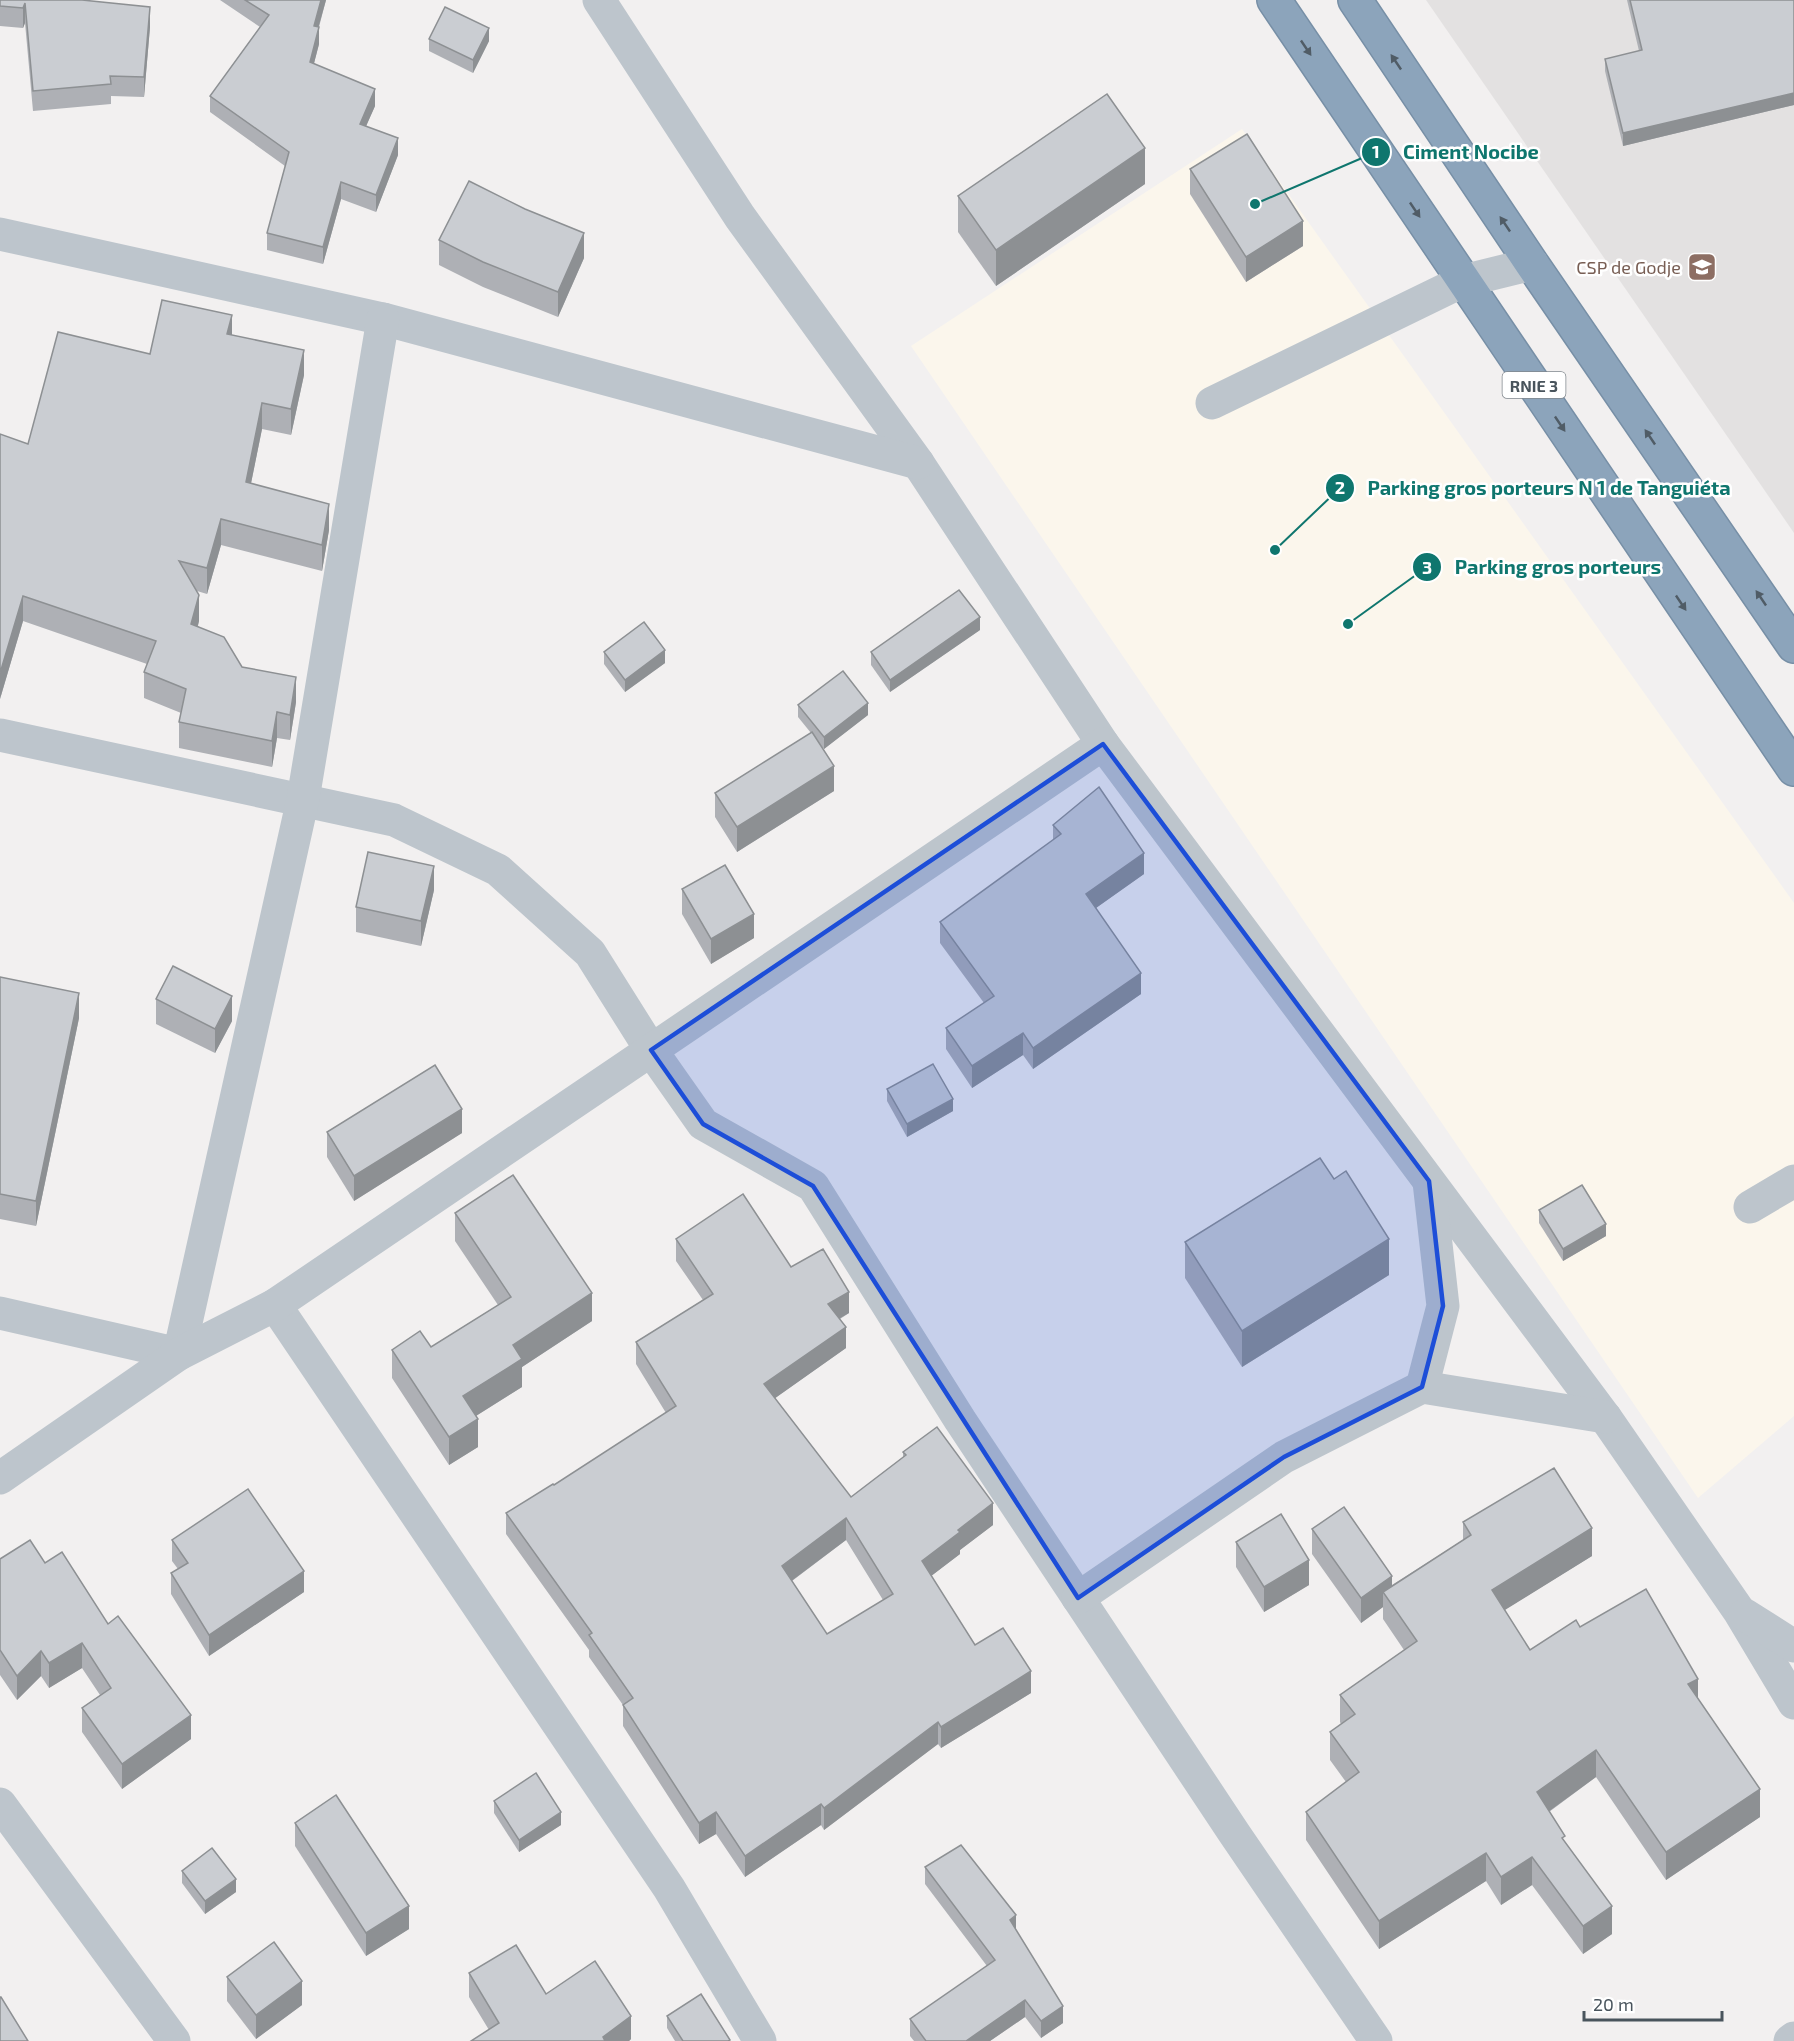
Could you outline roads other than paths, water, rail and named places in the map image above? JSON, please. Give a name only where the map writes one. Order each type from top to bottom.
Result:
[{"type":"highway","name":"RNIE 3","points":[[1274,0],[1794,769]]},
{"type":"highway","points":[[1355,0],[1532,264],[1794,646]]},
{"type":"street","points":[[599,0],[740,217],[918,463],[1103,744],[1605,1417],[1739,1611],[1794,1702]]},
{"type":"street","points":[[0,234],[383,319],[918,463]]},
{"type":"street","points":[[1212,403],[1463,281],[1532,264]]},
{"type":"street","points":[[179,1354],[303,799],[383,319]]},
{"type":"street","points":[[0,735],[394,819],[498,870],[590,953],[651,1050],[703,1124],[813,1186],[960,1420],[1376,2041]]},
{"type":"street","points":[[0,1478],[179,1354],[275,1305],[1103,744]]},
{"type":"street","points":[[1422,1387],[1443,1306],[1429,1181]]},
{"type":"street","points":[[1750,1207],[1794,1181]]},
{"type":"street","points":[[275,1305],[669,1888],[760,2041]]},
{"type":"street","points":[[0,1313],[179,1354]]},
{"type":"street","points":[[1078,1598],[1284,1456],[1422,1387],[1605,1417]]},
{"type":"street","points":[[1739,1611],[1794,1646]]},
{"type":"street","points":[[0,1804],[174,2041]]},
{"type":"street","points":[[1790,2041],[1794,2038]]},
{"type":"place","name":"Ciment Nocibe","points":[[1255,204]]},
{"type":"place","name":"CSP de Godje","points":[[1702,267]]},
{"type":"place","name":"Parking gros porteurs N 1 de Tanguiéta","points":[[1275,550]]},
{"type":"place","name":"Parking gros porteurs","points":[[1348,624]]}]
